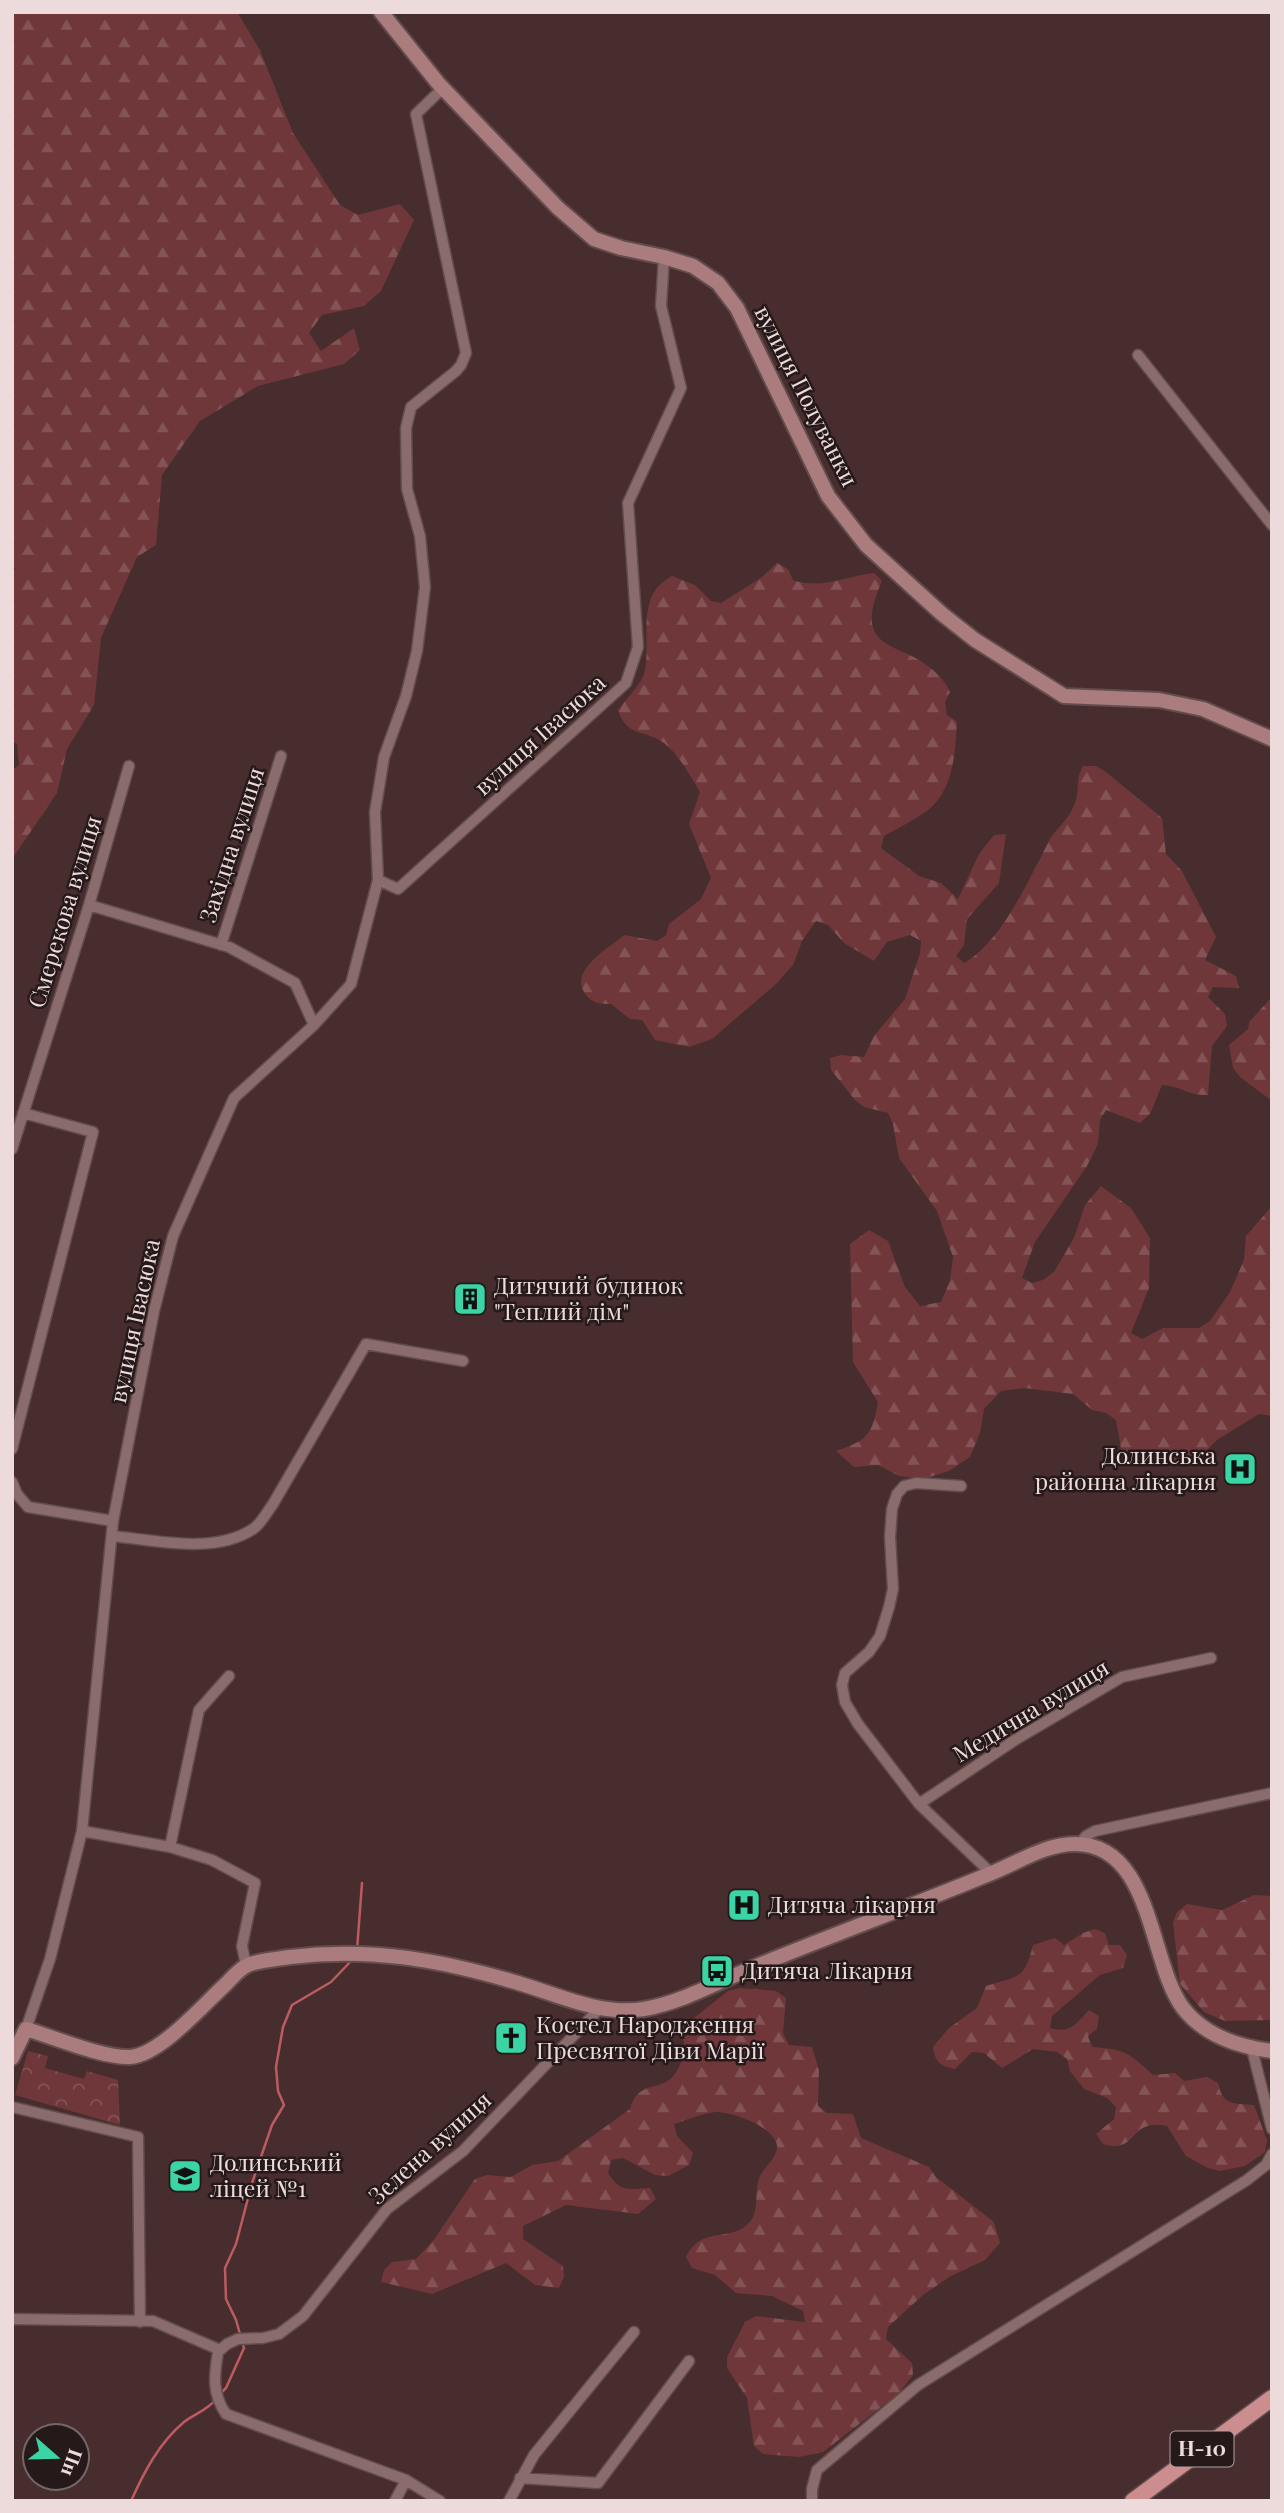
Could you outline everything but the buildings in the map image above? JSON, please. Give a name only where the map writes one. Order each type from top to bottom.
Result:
[{"type":"main road","name":"Н-10","points":[[1132,2501],[1272,2398]]},
{"type":"street","name":"вулиця Полуванки","points":[[381,12],[443,88],[558,208],[594,239],[693,266],[718,283],[737,308],[828,496],[866,545],[942,614],[975,639],[1064,696],[1159,700],[1203,709],[1272,739]]},
{"type":"street","name":"вулиця Івасюка","points":[[26,2029],[50,1959],[82,1832],[113,1521],[154,1311],[173,1236],[234,1098],[314,1025],[351,984],[378,880],[375,812],[384,757],[407,696],[415,662],[425,587],[420,536],[407,489],[406,428],[411,407],[456,371],[466,353],[416,114],[443,88]]},
{"type":"street","name":"вулиця Івасюка","points":[[378,880],[398,889],[626,683],[638,647],[628,503],[681,388],[661,306],[664,257]]},
{"type":"street","points":[[1138,355],[1272,525]]},
{"type":"street","name":"Західна вулиця","points":[[221,945],[281,756]]},
{"type":"street","name":"Смерекова вулиця","points":[[12,1149],[89,905],[129,766]]},
{"type":"street","points":[[89,905],[221,945],[295,983],[314,1025]]},
{"type":"street","points":[[12,1449],[93,1132],[23,1113]]},
{"type":"street","points":[[112,1536],[212,1543],[239,1536],[255,1528],[274,1504],[366,1344],[463,1361]]},
{"type":"street","points":[[12,1482],[16,1494],[28,1507],[113,1521]]},
{"type":"street","points":[[961,1486],[916,1483],[904,1486],[897,1494],[892,1509],[890,1536],[893,1589],[889,1607],[880,1636],[869,1652],[845,1673],[842,1685],[845,1702],[858,1724],[919,1804],[992,1874]]},
{"type":"street","name":"Медична вулиця","points":[[919,1804],[1015,1740],[1122,1677],[1211,1658]]},
{"type":"street","points":[[170,1847],[199,1710],[229,1676]]},
{"type":"street","points":[[1080,1844],[1086,1836],[1095,1831],[1272,1793]]},
{"type":"street","points":[[82,1832],[170,1847],[212,1860],[255,1883],[242,1946],[246,1965]]},
{"type":"street","points":[[12,2058],[26,2029],[115,2056],[135,2056],[159,2046],[246,1965],[290,1957],[336,1953],[413,1957],[600,2008],[643,2009],[676,2001],[755,1966],[992,1874],[1056,1845],[1080,1844],[1114,1858],[1128,1874],[1143,1904],[1174,1994],[1184,2009],[1202,2028],[1252,2049],[1272,2051]]},
{"type":"street","name":"Зелена вулиця","points":[[219,2351],[238,2339],[279,2334],[303,2316],[387,2209],[463,2151],[600,2008]]},
{"type":"street","points":[[1252,2049],[1272,2129]]},
{"type":"street","points":[[12,2107],[138,2137],[140,2322]]},
{"type":"street","points":[[812,2501],[817,2470],[918,2385],[1247,2180],[1266,2165],[1272,2154]]},
{"type":"street","points":[[12,2319],[153,2321],[219,2351],[214,2388],[217,2402],[226,2414],[406,2480],[440,2501]]},
{"type":"street","points":[[509,2501],[534,2455],[634,2332]]},
{"type":"street","points":[[520,2478],[598,2483],[689,2361]]},
{"type":"street","points":[[395,2501],[406,2480]]},
{"type":"green space","points":[[12,12],[237,12],[260,50],[293,133],[340,205],[358,215],[400,204],[414,220],[381,291],[364,306],[322,315],[309,333],[321,351],[354,328],[360,350],[344,364],[258,386],[200,421],[162,475],[156,545],[137,557],[101,638],[94,705],[67,749],[57,793],[12,859],[12,770],[19,765],[17,744],[12,742],[12,574],[15,569],[12,563]]},
{"type":"green space","points":[[777,563],[788,569],[793,580],[803,583],[823,583],[874,573],[882,581],[872,613],[875,632],[887,644],[933,670],[950,692],[945,702],[947,715],[957,722],[954,758],[948,781],[937,801],[928,810],[884,836],[881,848],[919,876],[941,883],[958,899],[979,854],[994,835],[1006,834],[999,883],[967,919],[964,945],[956,956],[964,963],[978,953],[1002,925],[1023,892],[1051,838],[1072,810],[1083,766],[1096,766],[1162,818],[1166,854],[1182,871],[1216,937],[1205,960],[1236,976],[1239,988],[1213,987],[1208,997],[1225,1014],[1227,1026],[1212,1046],[1208,1095],[1162,1085],[1150,1114],[1140,1123],[1106,1110],[1100,1120],[1098,1144],[1087,1166],[1035,1242],[1022,1278],[1032,1283],[1043,1280],[1054,1272],[1074,1238],[1085,1205],[1101,1186],[1131,1208],[1150,1238],[1149,1288],[1131,1333],[1142,1339],[1163,1328],[1199,1328],[1210,1321],[1230,1292],[1244,1260],[1246,1236],[1272,1206],[1272,1416],[1259,1414],[1217,1440],[1191,1466],[1167,1461],[1162,1451],[1142,1465],[1131,1465],[1122,1455],[1116,1420],[1106,1413],[1092,1410],[1073,1394],[1024,1388],[1001,1391],[984,1409],[980,1433],[970,1457],[949,1471],[923,1479],[899,1476],[878,1465],[854,1467],[836,1451],[867,1435],[878,1402],[853,1362],[850,1244],[869,1230],[888,1241],[905,1287],[920,1306],[941,1302],[950,1280],[953,1257],[937,1211],[899,1158],[893,1124],[888,1113],[864,1107],[831,1070],[830,1058],[841,1055],[864,1057],[874,1036],[905,999],[920,953],[921,941],[910,935],[887,942],[874,961],[844,943],[828,925],[816,921],[802,941],[793,965],[776,984],[712,1039],[689,1047],[655,1040],[642,1020],[630,1019],[611,1004],[601,1004],[586,995],[582,977],[592,961],[624,935],[657,941],[666,935],[669,924],[701,899],[711,878],[689,824],[700,792],[684,766],[664,743],[626,725],[618,710],[644,675],[647,618],[653,594],[660,584],[672,576],[695,585],[711,601],[721,603],[761,578]]},
{"type":"green space","points":[[1272,997],[1272,1101],[1240,1077],[1233,1068],[1229,1045],[1248,1029],[1249,1022]]},
{"type":"green space","points":[[1254,1895],[1272,1896],[1272,2020],[1225,2021],[1204,2012],[1180,1984],[1173,1923],[1177,1912],[1187,1904],[1222,1910]]},
{"type":"green space","points":[[1095,1929],[1105,1933],[1109,1945],[1120,1945],[1127,1955],[1123,1968],[1100,1975],[1052,2016],[1050,2028],[1068,2029],[1089,2010],[1099,2016],[1097,2029],[1088,2036],[1092,2047],[1126,2054],[1153,2075],[1175,2073],[1184,2081],[1207,2077],[1218,2083],[1226,2100],[1254,2105],[1267,2140],[1265,2152],[1245,2166],[1220,2171],[1208,2168],[1186,2156],[1167,2126],[1145,2127],[1123,2145],[1103,2144],[1096,2134],[1114,2119],[1116,2107],[1107,2098],[1084,2089],[1070,2071],[1067,2059],[1057,2052],[1033,2049],[1002,2068],[984,2053],[972,2052],[955,2069],[942,2065],[937,2060],[933,2047],[949,2028],[977,2008],[986,1986],[1013,1978],[1023,1971],[1033,1945],[1055,1938],[1064,1945]]},
{"type":"green space","points":[[740,1988],[776,1991],[786,1998],[783,2033],[789,2045],[812,2047],[819,2070],[818,2106],[827,2113],[853,2114],[861,2138],[929,2167],[936,2177],[994,2222],[1000,2243],[985,2260],[951,2276],[923,2295],[888,2327],[886,2339],[912,2363],[913,2375],[898,2394],[823,2452],[799,2457],[763,2454],[754,2446],[747,2398],[727,2368],[727,2357],[745,2322],[756,2316],[805,2322],[803,2311],[772,2296],[736,2293],[715,2275],[692,2268],[686,2257],[700,2241],[741,2229],[753,2218],[758,2182],[777,2148],[771,2134],[754,2122],[716,2112],[674,2124],[677,2136],[693,2153],[689,2165],[668,2176],[655,2175],[623,2158],[611,2160],[608,2173],[617,2184],[626,2188],[650,2188],[656,2199],[638,2214],[566,2205],[523,2226],[523,2239],[563,2266],[564,2277],[559,2288],[535,2285],[506,2263],[432,2294],[381,2282],[384,2270],[392,2262],[416,2259],[433,2241],[475,2179],[487,2175],[511,2177],[532,2165],[558,2161],[630,2109],[641,2092],[669,2080],[685,2054],[680,2029],[728,1991]]},
{"type":"green space","points":[[28,2051],[48,2056],[45,2068],[84,2079],[87,2071],[118,2080],[120,2125],[15,2095]]},
{"type":"waterway","points":[[357,1950],[362,1883]]},
{"type":"waterway","points":[[220,2394],[226,2388],[244,2348],[236,2320],[226,2299],[225,2268],[236,2244],[252,2183],[272,2125],[284,2105],[278,2091],[276,2067],[283,2027],[292,2005],[331,1982],[353,1959]]},
{"type":"waterway","points":[[131,2501],[147,2469],[167,2439],[184,2422],[216,2399]]},
{"type":"place","name":"Дитячий будинок \"Теплий дім\"","points":[[470,1299]]},
{"type":"place","name":"Долинська районна лікарня","points":[[1240,1469]]},
{"type":"place","name":"Дитяча лікарня","points":[[744,1905]]},
{"type":"place","name":"Дитяча Лікарня","points":[[717,1971]]},
{"type":"place","name":"Костел Народження Пресвятої Діви Марії","points":[[511,2038]]},
{"type":"place","name":"Долинський ліцей №1","points":[[185,2176]]}]
